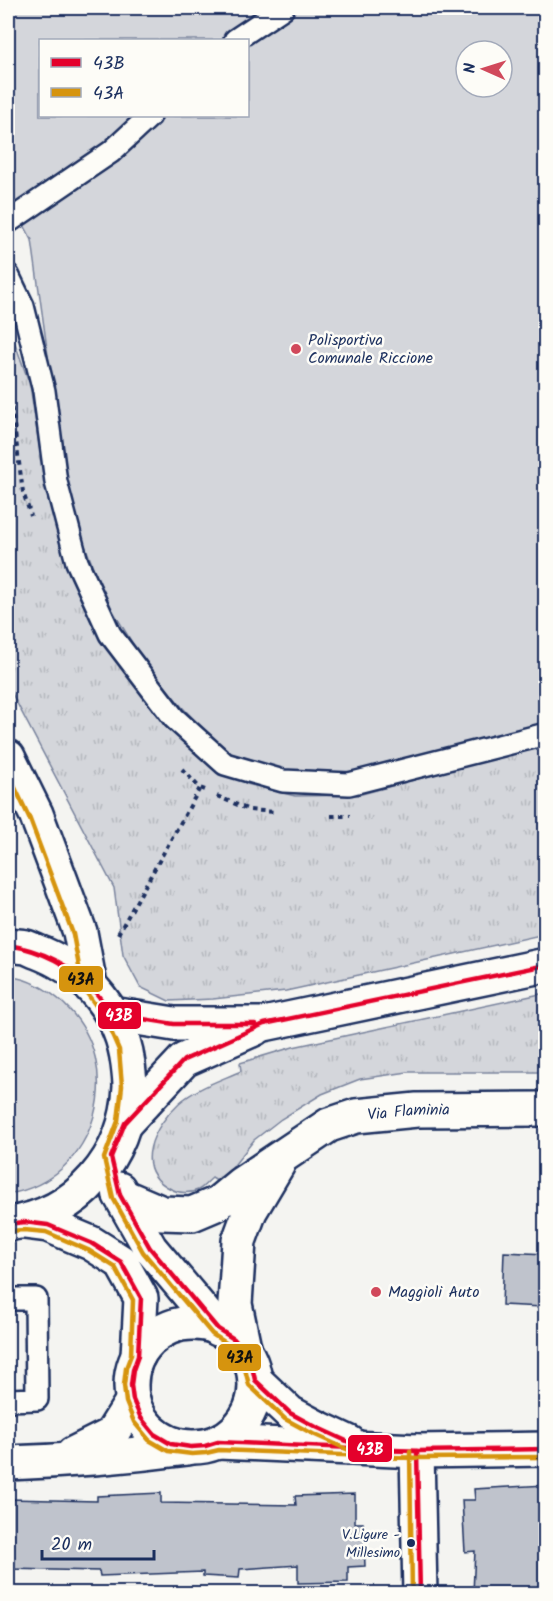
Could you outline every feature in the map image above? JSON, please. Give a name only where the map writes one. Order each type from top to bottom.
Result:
[{"type":"street","points":[[8,757],[36,814],[80,932],[90,985]]},
{"type":"street","points":[[8,945],[26,947],[61,962],[90,985],[112,1014],[126,1048],[130,1086],[125,1123],[111,1157],[88,1186],[59,1208],[16,1223]]},
{"type":"street","points":[[112,1014],[174,1024],[264,1024],[546,964]]},
{"type":"street","points":[[125,1123],[184,1060],[264,1024]]},
{"type":"street","name":"Via Flaminia","points":[[120,1196],[162,1213],[192,1214],[218,1203],[241,1184],[328,1125],[356,1116],[417,1110],[546,1109]]},
{"type":"street","points":[[111,1157],[120,1196],[150,1248],[218,1329]]},
{"type":"street","name":"Via Flaminia","points":[[250,1366],[235,1304],[239,1241],[250,1211],[283,1157]]},
{"type":"street","points":[[16,1223],[48,1225],[91,1243],[121,1262],[141,1298],[138,1356]]},
{"type":"street","points":[[366,1450],[290,1413],[250,1366],[234,1339],[218,1329],[200,1324],[181,1325],[164,1330],[149,1341],[138,1356],[131,1385],[133,1400],[141,1418],[154,1434],[171,1444],[366,1450],[417,1451],[546,1449]]},
{"type":"street","points":[[8,1463],[58,1462],[205,1445],[234,1432],[246,1417],[253,1399],[250,1366]]},
{"type":"street","points":[[58,1462],[111,1435],[133,1400]]},
{"type":"street","points":[[417,1451],[420,1593]]},
{"type":"lane","points":[[236,39],[283,8]]},
{"type":"lane","points":[[8,222],[111,152],[149,117]]},
{"type":"lane","points":[[8,275],[23,306],[41,380],[56,482],[76,562],[110,634],[174,718],[225,764],[283,781],[349,784],[546,734]]},
{"type":"lane","points":[[8,1299],[36,1299],[37,1399],[8,1400]]},
{"type":"path","points":[[8,381],[23,492],[33,523]]},
{"type":"path","points":[[177,765],[200,788],[249,810],[282,813]]},
{"type":"path","points":[[90,985],[200,788]]},
{"type":"path","points":[[324,816],[346,817],[357,814]]},
{"type":"green space","name":"Polisportiva Comunale Riccione","points":[[8,8],[545,8],[545,725],[499,734],[370,769],[335,773],[301,772],[264,766],[225,751],[182,707],[140,656],[104,596],[78,527],[62,457],[32,240],[8,195]]},
{"type":"green space","points":[[8,326],[30,385],[40,451],[60,542],[84,606],[119,665],[155,711],[199,753],[247,784],[295,796],[358,795],[545,747],[545,934],[286,991],[169,1001],[140,987],[123,955],[114,888],[8,686]]},
{"type":"green space","points":[[8,976],[38,986],[64,1004],[84,1029],[95,1057],[98,1087],[94,1117],[82,1144],[63,1167],[39,1184],[8,1194]]},
{"type":"green space","points":[[545,993],[545,1072],[408,1072],[360,1079],[322,1094],[281,1119],[254,1140],[220,1183],[212,1178],[198,1190],[181,1192],[159,1181],[152,1170],[149,1159],[151,1147],[155,1135],[170,1112],[193,1093],[241,1071],[240,1063],[293,1047]]},
{"type":"building","points":[[504,1252],[546,1254],[546,1296],[544,1296],[543,1307],[502,1305]]},
{"type":"building","points":[[546,1485],[544,1593],[473,1593],[475,1551],[465,1552],[462,1500],[475,1500],[474,1489]]},
{"type":"building","points":[[161,1493],[161,1503],[296,1505],[295,1496],[355,1494],[355,1523],[363,1523],[365,1566],[348,1567],[348,1582],[298,1583],[298,1565],[240,1569],[239,1578],[203,1576],[203,1572],[100,1576],[99,1571],[8,1569],[8,1499],[97,1501],[97,1496]]},
{"type":"transit line","name":"43A","points":[[8,773],[29,817],[73,934],[83,988],[105,1018],[119,1050],[122,1086],[118,1121],[104,1158],[113,1198],[143,1252],[212,1334],[229,1345],[239,1356],[249,1385],[285,1419],[364,1457],[417,1458]]},
{"type":"transit line","name":"43B","points":[[8,945],[43,954],[64,965],[92,988],[112,1014],[174,1024],[255,1024]]},
{"type":"transit line","name":"43B","points":[[417,1451],[366,1450],[290,1413],[255,1380],[252,1366],[245,1352],[234,1339],[218,1329],[150,1248],[120,1195],[111,1157],[125,1123],[184,1060],[264,1024],[546,965]]},
{"type":"transit line","name":"43B","points":[[8,1224],[24,1222],[48,1225],[91,1243],[121,1262],[141,1298],[138,1356],[131,1385],[133,1400],[141,1418],[154,1434],[171,1444],[191,1447],[218,1442],[417,1451],[546,1449]]},
{"type":"transit line","name":"43A","points":[[9,1231],[46,1232],[88,1250],[115,1267],[133,1300],[131,1355],[126,1368],[124,1385],[126,1402],[134,1422],[149,1440],[168,1451],[192,1454],[219,1450],[417,1458],[546,1457]]},
{"type":"transit line","name":"43A","points":[[410,1451],[412,1594]]},
{"type":"transit line","name":"43B","points":[[417,1451],[420,1594]]},
{"type":"place","name":"Polisportiva Comunale Riccione","points":[[296,349]]},
{"type":"place","name":"Maggioli Auto","points":[[376,1292]]},
{"type":"place","name":"V.Ligure - Millesimo","points":[[411,1543]]}]
